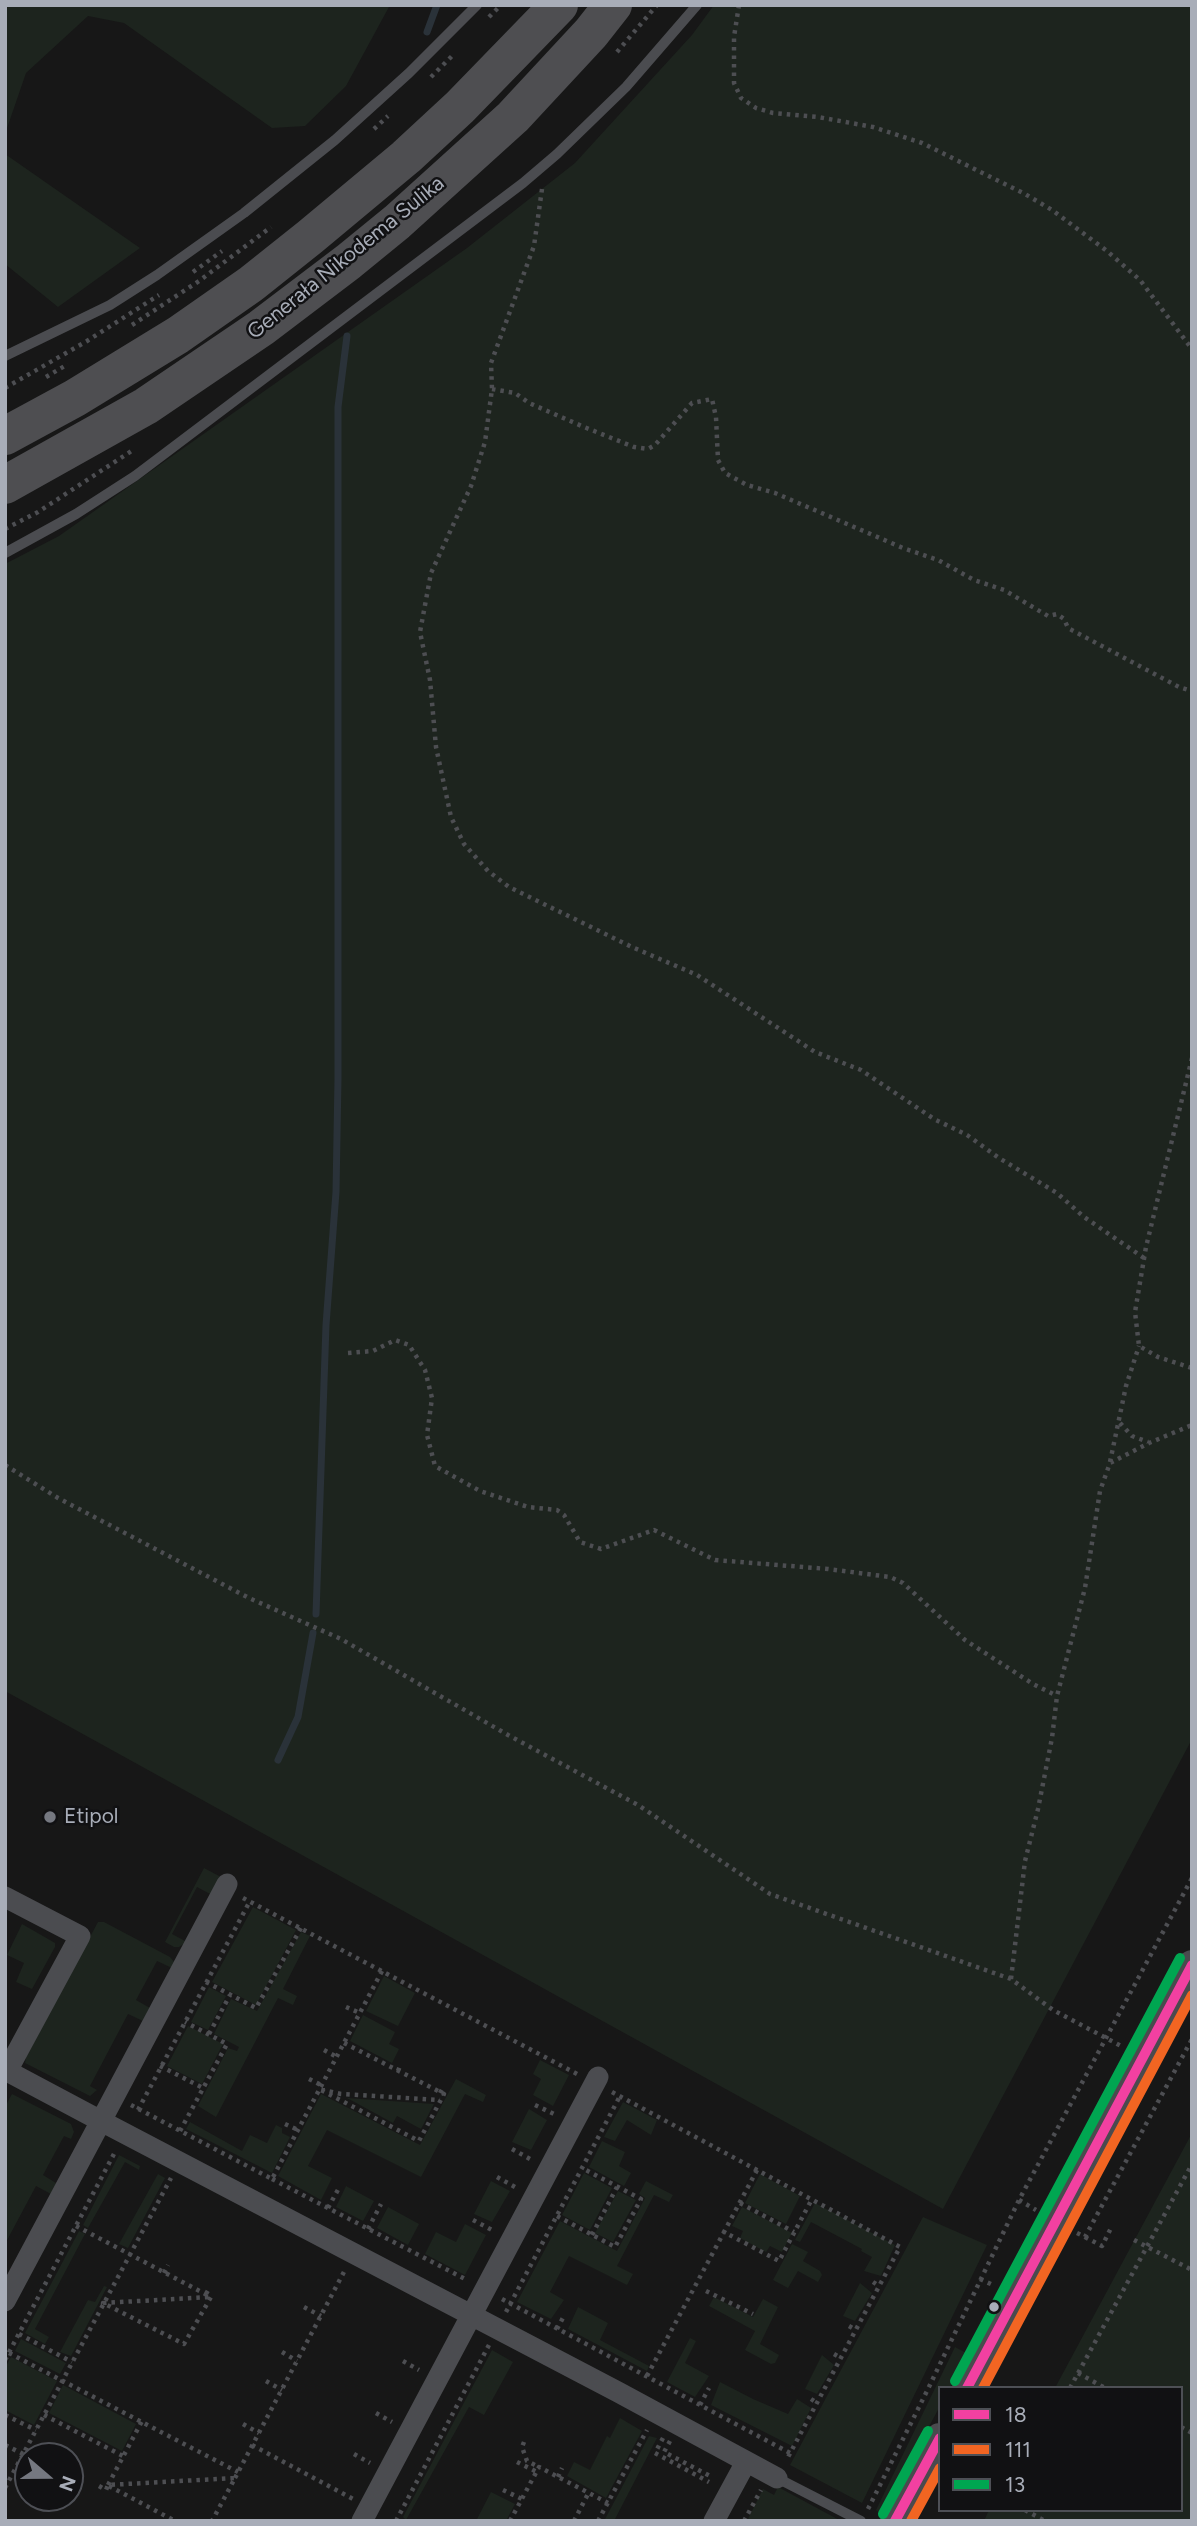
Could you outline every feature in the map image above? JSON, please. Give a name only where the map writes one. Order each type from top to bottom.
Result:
[{"type":"highway","name":"Generała Nikodema Sulika","points":[[5,436],[75,398],[177,335],[251,284],[365,192],[424,140],[460,107],[559,5]]},
{"type":"highway","name":"Generała Nikodema Sulika","points":[[5,485],[146,406],[261,328],[348,262],[397,222],[513,117],[591,33],[613,5]]},
{"type":"street","points":[[5,2301],[226,1886]]},
{"type":"street","points":[[5,1897],[80,1936],[6,2073],[746,2462],[770,2482]]},
{"type":"street","points":[[968,2386],[1192,1965]]},
{"type":"street","points":[[362,2521],[596,2080]]},
{"type":"street","points":[[895,2521],[938,2442]]},
{"type":"street","points":[[714,2521],[746,2462]]},
{"type":"lane","points":[[5,356],[110,304],[244,213],[335,140],[409,73],[477,5]]},
{"type":"lane","points":[[5,553],[76,514],[135,475],[536,172],[626,87],[697,5]]},
{"type":"lane","points":[[770,2482],[863,2518]]},
{"type":"path","points":[[739,5],[734,37],[734,83],[741,98],[756,108],[773,113],[818,117],[873,127],[922,143],[1026,194],[1107,251],[1140,281],[1192,349]]},
{"type":"path","points":[[536,172],[543,182],[534,246],[491,363],[492,389],[485,442],[471,486],[431,573],[420,632],[441,770],[451,817],[464,844],[488,872],[509,887],[696,975],[815,1052],[861,1070],[934,1119],[967,1135],[1057,1193],[1084,1217],[1144,1258]]},
{"type":"path","points":[[127,328],[199,281],[272,226]]},
{"type":"path","points":[[38,382],[71,363]]},
{"type":"path","points":[[492,389],[515,393],[528,403],[572,422],[634,447],[648,449],[655,445],[692,403],[712,399],[716,417],[718,460],[724,473],[747,485],[775,493],[937,560],[974,580],[1004,590],[1048,616],[1057,614],[1064,619],[1068,628],[1179,687],[1192,691]]},
{"type":"path","points":[[1011,1979],[1025,1861],[1041,1798],[1057,1696],[1085,1588],[1100,1491],[1110,1463],[1126,1386],[1139,1346],[1135,1312],[1144,1258],[1192,1058]]},
{"type":"path","points":[[348,1353],[373,1351],[395,1340],[409,1345],[425,1370],[432,1398],[427,1435],[435,1466],[480,1491],[528,1507],[557,1510],[564,1515],[580,1542],[601,1549],[654,1530],[715,1560],[890,1577],[903,1583],[965,1640],[1033,1684],[1057,1696]]},
{"type":"path","points":[[1139,1346],[1158,1357],[1192,1368]]},
{"type":"path","points":[[1120,1423],[1132,1436],[1149,1443]]},
{"type":"path","points":[[1110,1463],[1192,1425]]},
{"type":"path","points":[[5,1465],[58,1498],[249,1598],[341,1639],[508,1735],[638,1805],[769,1894],[1011,1979],[1053,2010],[1143,2057]]},
{"type":"path","points":[[863,2518],[1019,2200],[1192,1878]]},
{"type":"path","points":[[226,1886],[382,1971],[596,2080],[620,2096],[900,2246],[790,2453],[744,2521]]},
{"type":"path","points":[[206,1982],[256,2008],[301,1928]]},
{"type":"path","points":[[272,2179],[382,1971]]},
{"type":"path","points":[[209,2035],[230,1995]]},
{"type":"path","points":[[346,2007],[360,2013]]},
{"type":"path","points":[[180,2131],[227,2044],[185,2022]]},
{"type":"path","points":[[1085,2237],[1192,2039]]},
{"type":"path","points":[[309,2079],[419,2141],[444,2094],[344,2043]]},
{"type":"path","points":[[324,2050],[337,2057]]},
{"type":"path","points":[[398,2071],[401,2063]]},
{"type":"path","points":[[161,2067],[203,2088]]},
{"type":"path","points":[[440,2093],[444,2086]]},
{"type":"path","points":[[320,2087],[341,2094],[440,2100]]},
{"type":"path","points":[[114,2096],[484,2289],[790,2453]]},
{"type":"path","points":[[396,2521],[620,2096]]},
{"type":"path","points":[[535,2105],[554,2114]]},
{"type":"path","points":[[285,2123],[298,2130]]},
{"type":"path","points":[[512,2149],[530,2159]]},
{"type":"path","points":[[1071,2386],[1192,2164]]},
{"type":"path","points":[[557,2216],[615,2247],[641,2199],[582,2168]]},
{"type":"path","points":[[647,2376],[711,2251],[757,2170]]},
{"type":"path","points":[[30,2442],[171,2177]]},
{"type":"path","points":[[497,2177],[515,2187]]},
{"type":"path","points":[[328,2208],[340,2186]]},
{"type":"path","points":[[629,2193],[634,2186]]},
{"type":"path","points":[[592,2235],[617,2187]]},
{"type":"path","points":[[724,2232],[779,2261],[812,2199]]},
{"type":"path","points":[[1019,2200],[1042,2213]]},
{"type":"path","points":[[368,2229],[381,2204]]},
{"type":"path","points":[[737,2206],[794,2232]]},
{"type":"path","points":[[473,2220],[492,2230]]},
{"type":"path","points":[[76,2226],[208,2296]]},
{"type":"path","points":[[1072,2230],[1102,2246],[1111,2228]]},
{"type":"path","points":[[1134,2240],[1192,2270]]},
{"type":"path","points":[[164,2273],[168,2265]]},
{"type":"path","points":[[212,2521],[346,2269],[356,2274]]},
{"type":"path","points":[[873,2282],[879,2286]]},
{"type":"path","points":[[103,2304],[184,2344],[210,2287]]},
{"type":"path","points":[[706,2291],[753,2314]]},
{"type":"path","points":[[103,2304],[208,2296]]},
{"type":"path","points":[[304,2307],[321,2316]]},
{"type":"path","points":[[557,2329],[565,2314]]},
{"type":"path","points":[[849,2326],[856,2330]]},
{"type":"path","points":[[19,2334],[72,2362]]},
{"type":"path","points":[[282,2352],[297,2361]]},
{"type":"path","points":[[9,2353],[141,2421],[236,2475]]},
{"type":"path","points":[[834,2354],[841,2358]]},
{"type":"path","points":[[403,2361],[420,2370]]},
{"type":"path","points":[[1078,2373],[1101,2386]]},
{"type":"path","points":[[266,2381],[282,2390]]},
{"type":"path","points":[[700,2405],[709,2388]]},
{"type":"path","points":[[97,2398],[100,2390]]},
{"type":"path","points":[[811,2399],[817,2403]]},
{"type":"path","points":[[376,2413],[393,2422]]},
{"type":"path","points":[[99,2486],[106,2490],[144,2414]]},
{"type":"path","points":[[5,2415],[36,2430]]},
{"type":"path","points":[[44,2415],[123,2456]]},
{"type":"path","points":[[243,2424],[259,2433]]},
{"type":"path","points":[[598,2521],[648,2429]]},
{"type":"path","points":[[663,2438],[655,2454],[710,2479],[664,2452],[668,2445]]},
{"type":"path","points":[[524,2442],[522,2447],[527,2461],[538,2469]]},
{"type":"path","points":[[252,2445],[353,2498]]},
{"type":"path","points":[[354,2454],[371,2463]]},
{"type":"path","points":[[517,2462],[558,2477],[608,2503]]},
{"type":"path","points":[[558,2477],[562,2468]]},
{"type":"path","points":[[510,2521],[538,2469]]},
{"type":"path","points":[[5,2488],[14,2471]]},
{"type":"path","points":[[108,2485],[236,2475]]},
{"type":"path","points":[[108,2485],[175,2521]]},
{"type":"path","points":[[503,2490],[522,2499]]},
{"type":"path","points":[[574,2521],[589,2493]]},
{"type":"path","points":[[1029,2512],[1045,2521]]},
{"type":"shaded area","points":[[5,5],[390,5],[346,86],[305,126],[272,128],[124,23],[88,16],[26,73],[5,134]]},
{"type":"shaded area","points":[[714,5],[1192,5],[1192,1739],[943,2209],[5,1691],[5,564],[59,536],[467,248],[575,163],[692,35]]},
{"type":"shaded area","points":[[5,154],[140,248],[58,307],[5,264]]},
{"type":"shaded area","points":[[204,1868],[221,1877],[212,1895],[197,1887],[172,1934],[187,1942],[174,1947],[165,1942]]},
{"type":"shaded area","points":[[253,1907],[296,1930],[256,2005],[212,1982]]},
{"type":"shaded area","points":[[98,1922],[104,1922],[170,1957],[174,1962],[172,1968],[157,1961],[136,2000],[150,2008],[143,2021],[128,2014],[90,2086],[97,2090],[90,2096],[25,2063]]},
{"type":"shaded area","points":[[22,1924],[55,1943],[32,1989],[16,1982],[24,1963],[7,1955]]},
{"type":"shaded area","points":[[301,1932],[310,1936],[283,1989],[297,1996],[293,2005],[278,1998],[216,2117],[198,2106],[228,2048],[237,2051],[239,2047],[214,2034],[231,1999],[257,2011]]},
{"type":"shaded area","points":[[384,1976],[415,1993],[398,2026],[366,2011]]},
{"type":"shaded area","points":[[209,1987],[226,1996],[208,2030],[191,2022]]},
{"type":"shaded area","points":[[363,2015],[395,2032],[389,2044],[399,2049],[392,2063],[350,2041]]},
{"type":"shaded area","points":[[188,2026],[223,2044],[202,2084],[167,2066]]},
{"type":"shaded area","points":[[540,2060],[569,2075],[553,2106],[533,2095],[541,2079],[533,2074]]},
{"type":"shaded area","points":[[456,2079],[486,2095],[483,2102],[465,2094],[421,2177],[327,2130],[308,2166],[332,2178],[321,2200],[278,2176],[321,2094],[420,2145]]},
{"type":"shaded area","points":[[12,2094],[71,2124],[74,2132],[71,2139],[64,2136],[43,2175],[56,2183],[51,2194],[36,2186],[5,2244],[5,2107]]},
{"type":"shaded area","points":[[347,2098],[434,2104],[421,2129],[397,2116],[393,2123]]},
{"type":"shaded area","points":[[623,2102],[657,2120],[651,2135],[627,2120],[615,2141],[604,2137]]},
{"type":"shaded area","points":[[529,2109],[547,2120],[531,2150],[512,2142]]},
{"type":"shaded area","points":[[190,2122],[242,2151],[250,2135],[267,2143],[276,2125],[282,2128],[282,2133],[290,2137],[272,2173],[186,2129]]},
{"type":"shaded area","points":[[1192,2133],[1192,2521],[984,2521],[988,2512],[1183,2512],[1183,2386],[1056,2386]]},
{"type":"shaded area","points":[[602,2141],[625,2152],[619,2166],[631,2173],[624,2186],[589,2167]]},
{"type":"shaded area","points":[[119,2155],[140,2166],[139,2170],[125,2162],[88,2228],[83,2225]]},
{"type":"shaded area","points":[[584,2173],[612,2188],[590,2230],[562,2215]]},
{"type":"shaded area","points":[[158,2174],[165,2178],[128,2248],[119,2244]]},
{"type":"shaded area","points":[[760,2174],[800,2196],[786,2224],[745,2203]]},
{"type":"shaded area","points":[[491,2181],[510,2191],[492,2222],[474,2214]]},
{"type":"shaded area","points":[[646,2181],[673,2195],[669,2202],[654,2195],[617,2266],[633,2274],[627,2285],[569,2256],[550,2292],[564,2300],[551,2319],[517,2302],[560,2221],[617,2251],[645,2198],[639,2194]]},
{"type":"shaded area","points":[[346,2186],[374,2201],[363,2221],[336,2207]]},
{"type":"shaded area","points":[[618,2191],[636,2200],[613,2242],[595,2233]]},
{"type":"shaded area","points":[[815,2203],[895,2245],[881,2276],[864,2271],[872,2257],[861,2251],[862,2249],[811,2222],[800,2242],[795,2240]]},
{"type":"shaded area","points":[[388,2207],[419,2224],[408,2245],[377,2228]]},
{"type":"shaded area","points":[[742,2207],[792,2233],[782,2252],[770,2246],[766,2252],[740,2238],[743,2231],[732,2226]]},
{"type":"shaded area","points":[[923,2217],[987,2245],[862,2503],[790,2465]]},
{"type":"shaded area","points":[[465,2224],[486,2235],[465,2275],[425,2254],[436,2232],[456,2242]]},
{"type":"shaded area","points":[[79,2231],[85,2234],[35,2329],[49,2337],[45,2344],[25,2333]]},
{"type":"shaded area","points":[[792,2244],[808,2252],[803,2261],[820,2271],[822,2275],[818,2282],[798,2271],[788,2288],[773,2280]]},
{"type":"shaded area","points":[[860,2283],[872,2293],[855,2321],[843,2316]]},
{"type":"shaded area","points":[[104,2286],[107,2287],[71,2356],[60,2352],[88,2300],[95,2302]]},
{"type":"shaded area","points":[[714,2297],[753,2317],[763,2299],[778,2307],[760,2344],[779,2355],[775,2363],[771,2364],[745,2350],[755,2331],[709,2306]]},
{"type":"shaded area","points":[[578,2307],[608,2323],[600,2340],[649,2366],[647,2371],[568,2329]]},
{"type":"shaded area","points":[[690,2338],[696,2341],[685,2363],[709,2376],[695,2397],[667,2382]]},
{"type":"shaded area","points":[[21,2339],[66,2363],[60,2374],[15,2351]]},
{"type":"shaded area","points":[[955,2347],[968,2354],[951,2386],[938,2386],[938,2410],[885,2509],[880,2513],[876,2510]]},
{"type":"shaded area","points":[[492,2350],[513,2362],[484,2415],[469,2407],[406,2520],[403,2517]]},
{"type":"shaded area","points":[[822,2355],[834,2365],[817,2394],[805,2389]]},
{"type":"shaded area","points":[[11,2357],[57,2381],[34,2425],[5,2410],[5,2368]]},
{"type":"shaded area","points":[[720,2382],[788,2414],[797,2399],[811,2408],[792,2446],[711,2405]]},
{"type":"shaded area","points":[[63,2385],[136,2424],[122,2451],[49,2413]]},
{"type":"shaded area","points":[[620,2418],[642,2431],[606,2498],[567,2476],[574,2462],[590,2470],[607,2436],[610,2438]]},
{"type":"shaded area","points":[[649,2436],[657,2438],[614,2521],[604,2521]]},
{"type":"shaded area","points":[[778,2487],[841,2521],[747,2521],[763,2489],[774,2495]]},
{"type":"shaded area","points":[[491,2492],[515,2504],[506,2521],[476,2521]]},
{"type":"waterway","points":[[427,32],[437,5]]},
{"type":"waterway","points":[[316,1614],[326,1325],[336,1192],[338,407],[347,336]]},
{"type":"waterway","points":[[278,1760],[298,1717],[313,1633]]},
{"type":"transit line","name":"13","points":[[955,2381],[1180,1958]]},
{"type":"transit line","name":"18","points":[[968,2386],[1192,1965]]},
{"type":"transit line","name":"111","points":[[984,2386],[1192,1995]]},
{"type":"transit line","name":"13","points":[[883,2514],[928,2431]]},
{"type":"transit line","name":"18","points":[[895,2521],[938,2442]]},
{"type":"transit line","name":"111","points":[[911,2521],[938,2472]]},
{"type":"place","name":"Etipol","points":[[50,1817]]}]
